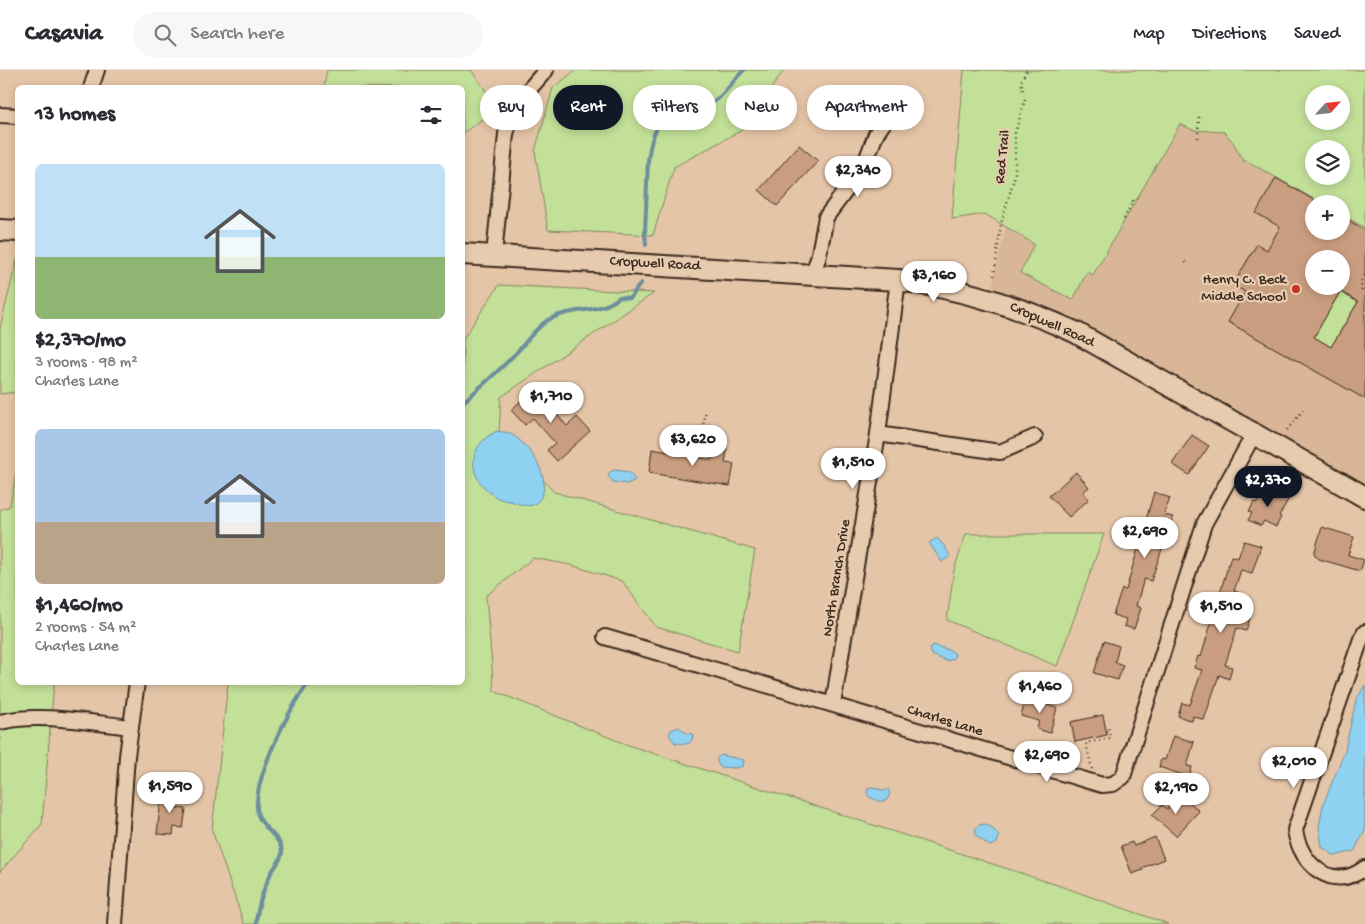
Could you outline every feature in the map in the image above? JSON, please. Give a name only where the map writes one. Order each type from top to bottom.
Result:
[{"type":"street","points":[[92,85],[97,70]]},
{"type":"street","points":[[494,255],[506,134],[512,113],[546,70]]},
{"type":"street","points":[[0,115],[15,116]]},
{"type":"street","points":[[812,274],[818,259],[826,217],[864,166],[879,130]]},
{"type":"street","points":[[0,230],[15,231]]},
{"type":"street","name":"Cropwell Road","points":[[465,254],[898,280],[964,292],[1038,315],[1075,332],[1365,496]]},
{"type":"street","name":"North Branch Drive","points":[[832,704],[878,434],[898,280]]},
{"type":"street","points":[[878,434],[1000,452],[1035,437]]},
{"type":"street","name":"Charles Lane","points":[[605,637],[1102,785],[1113,784],[1123,777],[1204,524],[1254,434]]},
{"type":"street","points":[[1365,632],[1295,830],[1297,843],[1304,856],[1311,865],[1321,872],[1332,877],[1344,877],[1357,874],[1365,868]]},
{"type":"street","points":[[115,924],[114,915],[127,756],[137,685]]},
{"type":"street","points":[[0,722],[48,719],[131,727]]},
{"type":"path","name":"Red Trail","points":[[994,276],[1001,224],[1015,175],[1015,133],[1025,100],[1021,81],[1027,70]]},
{"type":"path","points":[[1198,138],[1199,116]]},
{"type":"path","points":[[1124,218],[1133,201],[1130,198]]},
{"type":"path","points":[[1362,291],[1360,282],[1365,274]]},
{"type":"path","points":[[1287,430],[1305,408]]},
{"type":"path","points":[[696,458],[706,410]]},
{"type":"path","points":[[1092,770],[1086,743],[1110,738],[1108,726]]},
{"type":"shaded area","points":[[1043,70],[1365,70],[1365,497],[1328,474],[989,298]]},
{"type":"green space","points":[[327,70],[471,70],[482,85],[480,85],[480,121],[465,132],[465,85],[324,85]]},
{"type":"green space","points":[[576,70],[784,70],[774,85],[726,85],[726,130],[742,130],[674,167],[653,235],[548,230],[535,151],[541,130],[543,130],[543,123],[553,88],[553,130],[623,130],[623,85],[557,85]]},
{"type":"green space","points":[[964,70],[1365,70],[1365,228],[1350,219],[1350,195],[1306,195],[1247,161],[1243,161],[1233,142],[1224,132],[1193,130],[1180,124],[1093,275],[1087,272],[1073,300],[1020,273],[1034,244],[985,214],[952,219]]},
{"type":"green space","points":[[15,268],[15,392],[0,394],[0,328]]},
{"type":"green space","points":[[499,285],[654,293],[501,397],[499,431],[554,492],[755,550],[738,651],[656,627],[622,581],[571,565],[533,558],[486,596],[494,691],[628,745],[1063,887],[1168,924],[244,924],[212,830],[228,685],[465,685],[465,336]]},
{"type":"green space","points":[[1338,295],[1345,295],[1358,302],[1331,347],[1314,337]]},
{"type":"green space","points":[[15,479],[15,685],[54,685],[42,824],[0,872],[0,510],[10,506]]},
{"type":"green space","points":[[966,534],[1104,534],[1057,666],[947,620],[954,570]]},
{"type":"water","points":[[497,431],[509,433],[524,444],[542,472],[543,492],[539,500],[533,505],[524,505],[498,498],[486,490],[479,481],[475,472],[475,454],[479,445]]},
{"type":"water","points":[[614,470],[629,472],[635,480],[627,484],[613,482],[608,476]]},
{"type":"water","points":[[937,538],[950,556],[942,562],[929,543]]},
{"type":"water","points":[[933,645],[952,651],[955,654],[953,659],[947,661],[932,655],[930,649]]},
{"type":"water","points":[[1365,685],[1365,831],[1354,851],[1335,856],[1322,847],[1319,827],[1323,805],[1345,750],[1356,700]]},
{"type":"water","points":[[679,727],[688,734],[693,735],[692,740],[688,744],[675,743],[669,735],[671,730]]},
{"type":"water","points":[[721,755],[744,760],[743,766],[735,768],[720,767],[717,758]]},
{"type":"water","points":[[872,787],[885,791],[888,789],[890,794],[887,800],[882,802],[869,797],[867,793],[868,788]]},
{"type":"water","points":[[985,824],[992,828],[999,836],[997,843],[990,846],[976,836],[975,830],[979,825]]},
{"type":"building","points":[[799,145],[818,161],[777,206],[759,190]]},
{"type":"building","name":"Henry C. Beck Middle School","points":[[1276,178],[1305,195],[1305,240],[1350,240],[1350,221],[1365,230],[1365,399],[1228,322],[1245,292],[1233,285],[1257,244],[1267,250],[1280,227],[1256,213]],"holes":[[[1305,250],[1350,250],[1350,295],[1346,295],[1358,302],[1331,347],[1314,337],[1338,295],[1305,295]]]},
{"type":"building","points":[[534,389],[567,426],[577,417],[590,431],[557,461],[547,450],[555,443],[533,418],[525,425],[511,410]]},
{"type":"building","points":[[1192,435],[1209,446],[1189,475],[1172,464]]},
{"type":"building","points":[[714,448],[727,450],[725,463],[734,464],[730,486],[649,473],[652,449],[712,460]]},
{"type":"building","points":[[1076,472],[1089,487],[1083,492],[1089,499],[1069,517],[1049,496]]},
{"type":"building","points":[[1269,487],[1289,498],[1279,516],[1281,517],[1276,527],[1264,521],[1261,526],[1248,520],[1252,513],[1249,512],[1254,502],[1257,503]]},
{"type":"building","points":[[1154,492],[1170,498],[1164,515],[1173,517],[1151,581],[1144,579],[1136,606],[1141,608],[1134,629],[1124,626],[1126,619],[1113,615],[1122,589],[1126,590]]},
{"type":"building","points":[[1322,527],[1354,537],[1348,555],[1364,560],[1360,571],[1319,559],[1314,554]]},
{"type":"building","points":[[1244,541],[1261,546],[1252,573],[1241,570],[1234,591],[1243,594],[1238,610],[1240,611],[1239,614],[1250,618],[1246,631],[1237,628],[1225,665],[1232,667],[1229,679],[1219,675],[1204,720],[1193,716],[1192,721],[1178,716],[1182,703],[1190,705],[1202,670],[1194,668],[1198,656],[1201,657],[1231,556],[1238,558]]},
{"type":"building","points":[[1104,641],[1119,646],[1115,662],[1123,665],[1118,680],[1094,673]]},
{"type":"building","points":[[1026,698],[1057,708],[1050,733],[1037,729],[1039,721],[1021,716]]},
{"type":"building","points":[[1103,715],[1107,735],[1075,742],[1071,722]]},
{"type":"building","points":[[1173,736],[1194,742],[1187,766],[1192,767],[1189,777],[1159,767],[1161,759],[1165,760]]},
{"type":"building","points":[[162,790],[179,792],[177,808],[186,809],[183,828],[174,827],[173,835],[157,834]]},
{"type":"building","points":[[1181,794],[1199,811],[1176,836],[1152,815],[1162,805],[1167,809]]},
{"type":"building","points":[[1155,837],[1164,859],[1132,874],[1121,846],[1132,842],[1134,846]]},
{"type":"waterway","points":[[646,245],[648,160],[657,128],[665,119],[673,116],[691,115],[709,106],[744,70]]},
{"type":"waterway","points":[[465,400],[503,366],[535,331],[548,320],[566,313],[604,306],[619,297],[630,298],[641,283]]},
{"type":"waterway","points":[[256,924],[263,892],[282,853],[276,838],[260,820],[258,815],[257,801],[260,785],[273,747],[291,710],[307,685]]},
{"type":"place","name":"Henry C. Beck Middle School","points":[[1296,289]]}]
